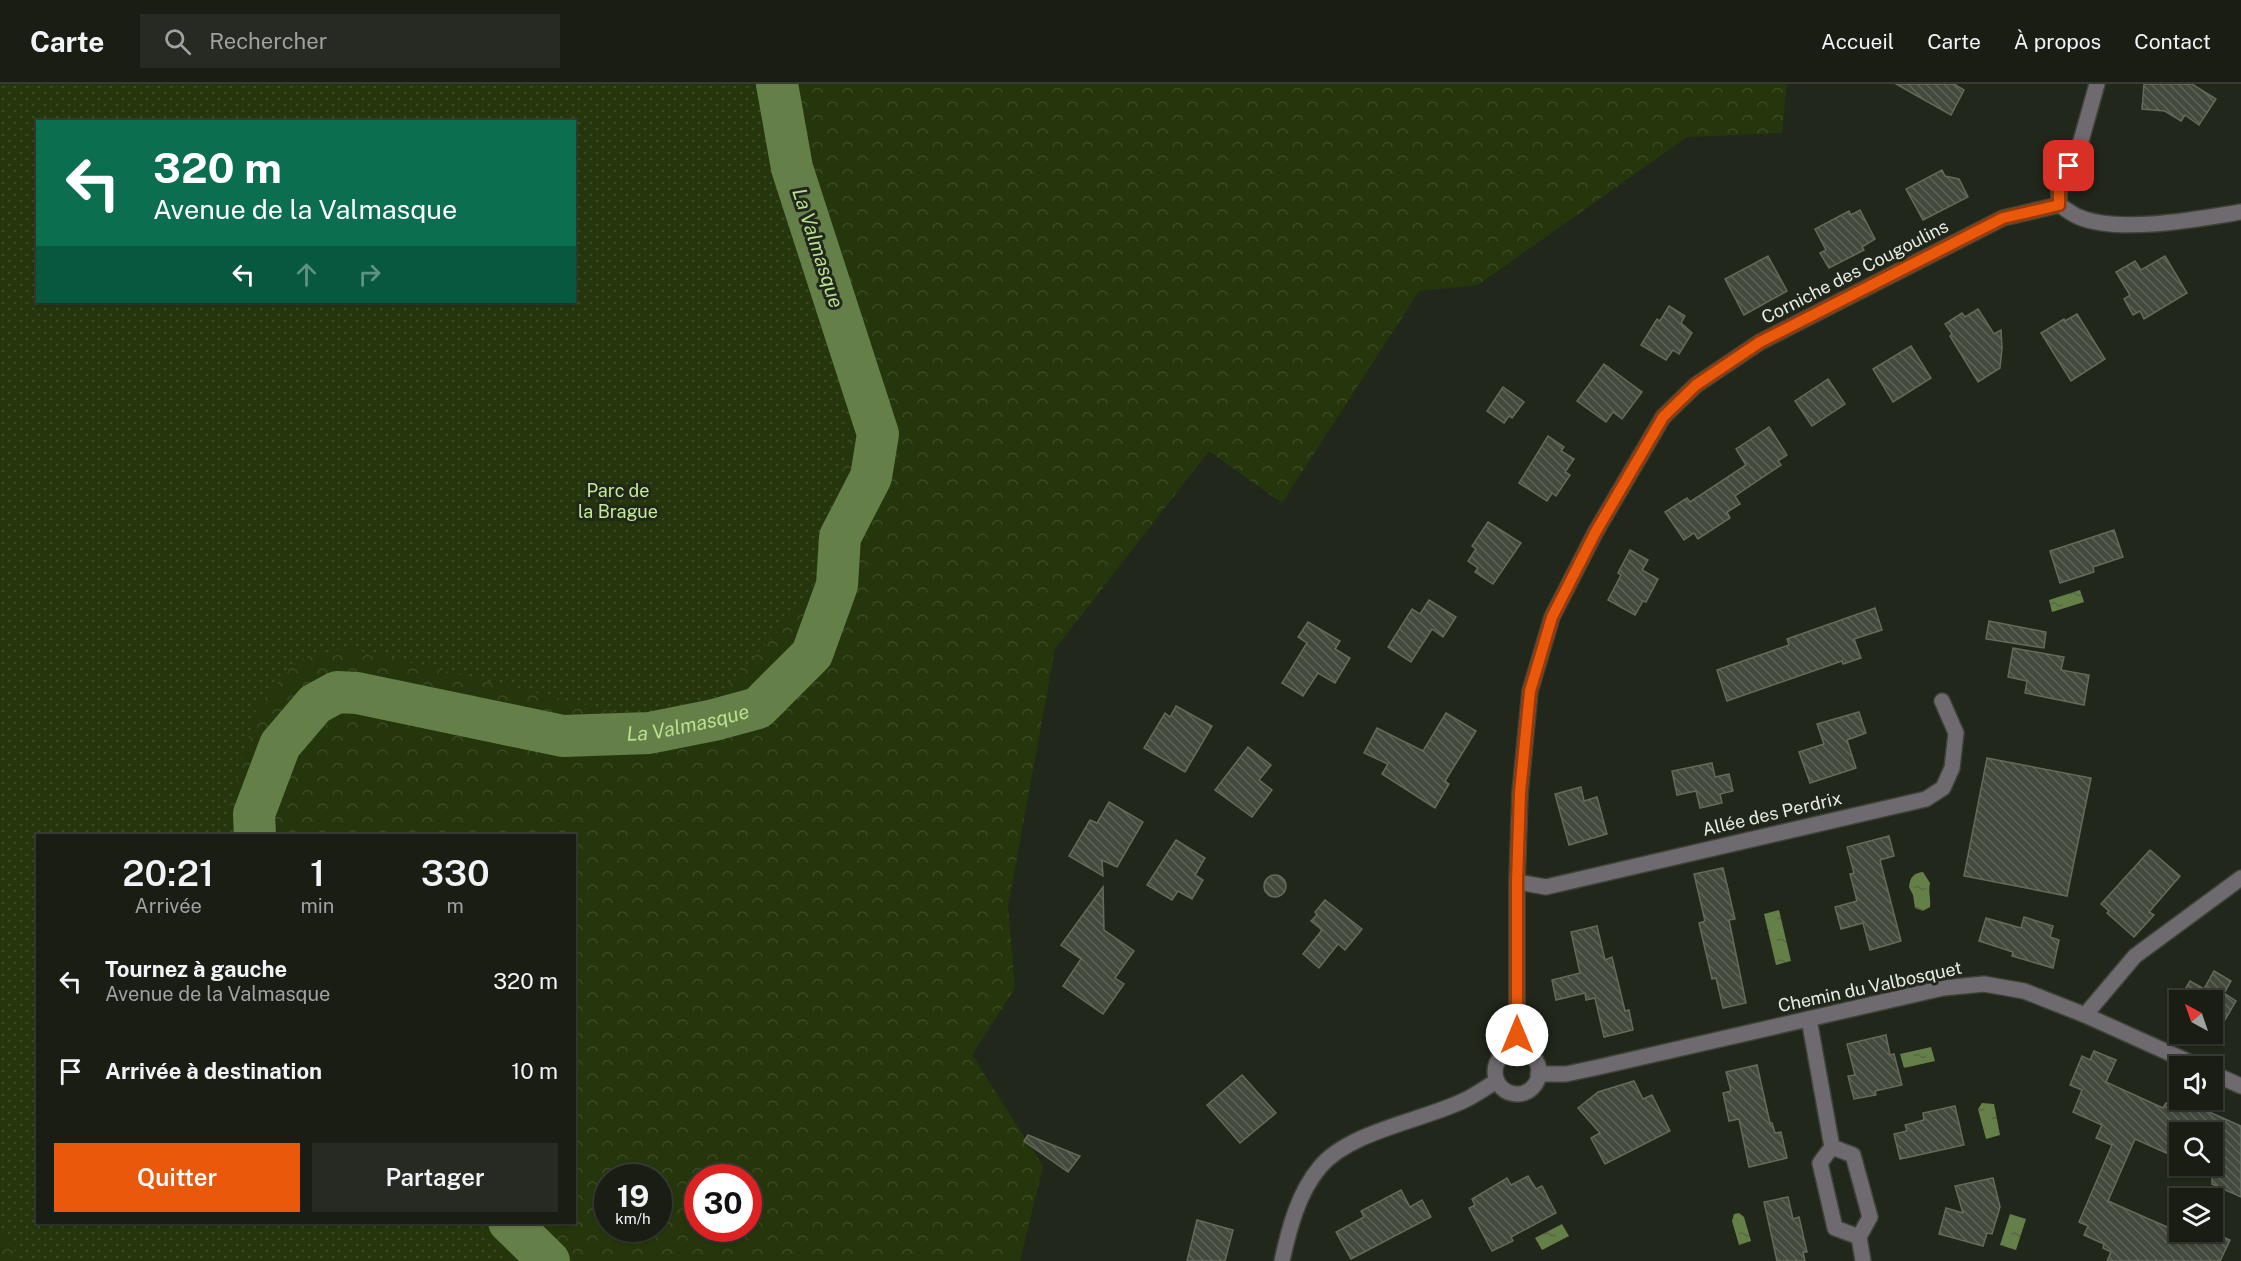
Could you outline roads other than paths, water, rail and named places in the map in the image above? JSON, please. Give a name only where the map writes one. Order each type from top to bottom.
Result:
[{"type":"street","points":[[2097,84],[2079,148],[2059,184],[2059,205],[2080,217],[2111,224],[2179,223],[2241,212]]},
{"type":"street","name":"Corniche des Cougoulins","points":[[1515,1050],[1520,793],[1530,691],[1552,617],[1595,533],[1663,417],[1696,385],[1760,342],[2003,218],[2059,205]]},
{"type":"street","name":"Allée des Perdrix","points":[[1517,882],[1546,887],[1926,799],[1943,788],[1952,768],[1956,733],[1942,701]]},
{"type":"street","points":[[2085,1015],[2135,956],[2241,878]]},
{"type":"street","name":"Chemin du Valbosquet","points":[[1538,1074],[1566,1074],[1943,988],[1984,984],[2024,991],[2085,1015],[2176,1056]]},
{"type":"street","points":[[1809,1019],[1832,1147],[1820,1163],[1835,1228],[1859,1237]]},
{"type":"street","points":[[1515,1050],[1522,1051],[1534,1060],[1538,1074],[1533,1087],[1520,1094],[1506,1092],[1495,1075],[1498,1061],[1508,1052],[1515,1050]]},
{"type":"street","points":[[2223,1078],[2241,1086]]},
{"type":"street","points":[[1282,1261],[1289,1229],[1303,1194],[1320,1167],[1345,1146],[1465,1100],[1497,1081]]},
{"type":"street","points":[[1832,1147],[1853,1155],[1869,1217],[1859,1237],[1863,1261]]},
{"type":"water","points":[[2080,590],[2084,602],[2052,612],[2049,600]]},
{"type":"water","points":[[1923,872],[1930,883],[1930,907],[1923,911],[1915,908],[1909,887],[1913,876]]},
{"type":"water","points":[[1779,910],[1791,961],[1776,965],[1764,914]]},
{"type":"water","points":[[1931,1047],[1935,1061],[1904,1068],[1900,1054]]},
{"type":"water","points":[[1982,1103],[1994,1104],[2000,1135],[1986,1139],[1978,1109]]},
{"type":"water","points":[[1739,1213],[1744,1217],[1751,1241],[1739,1245],[1732,1221],[1734,1214]]},
{"type":"water","points":[[2010,1214],[2026,1219],[2016,1250],[2000,1245]]},
{"type":"water","points":[[1562,1224],[1569,1236],[1542,1250],[1535,1238]]},
{"type":"waterway","name":"La Valmasque","points":[[255,834],[254,814],[280,745],[315,704],[337,692],[357,693],[563,736],[649,733],[714,720],[758,708],[812,654],[837,585],[840,537],[871,477],[878,434],[792,168],[777,84]]},
{"type":"waterway","name":"La Valmasque","points":[[511,1224],[549,1261]]},
{"type":"park label","name":"Parc de la Brague","points":[[618,501]]}]
